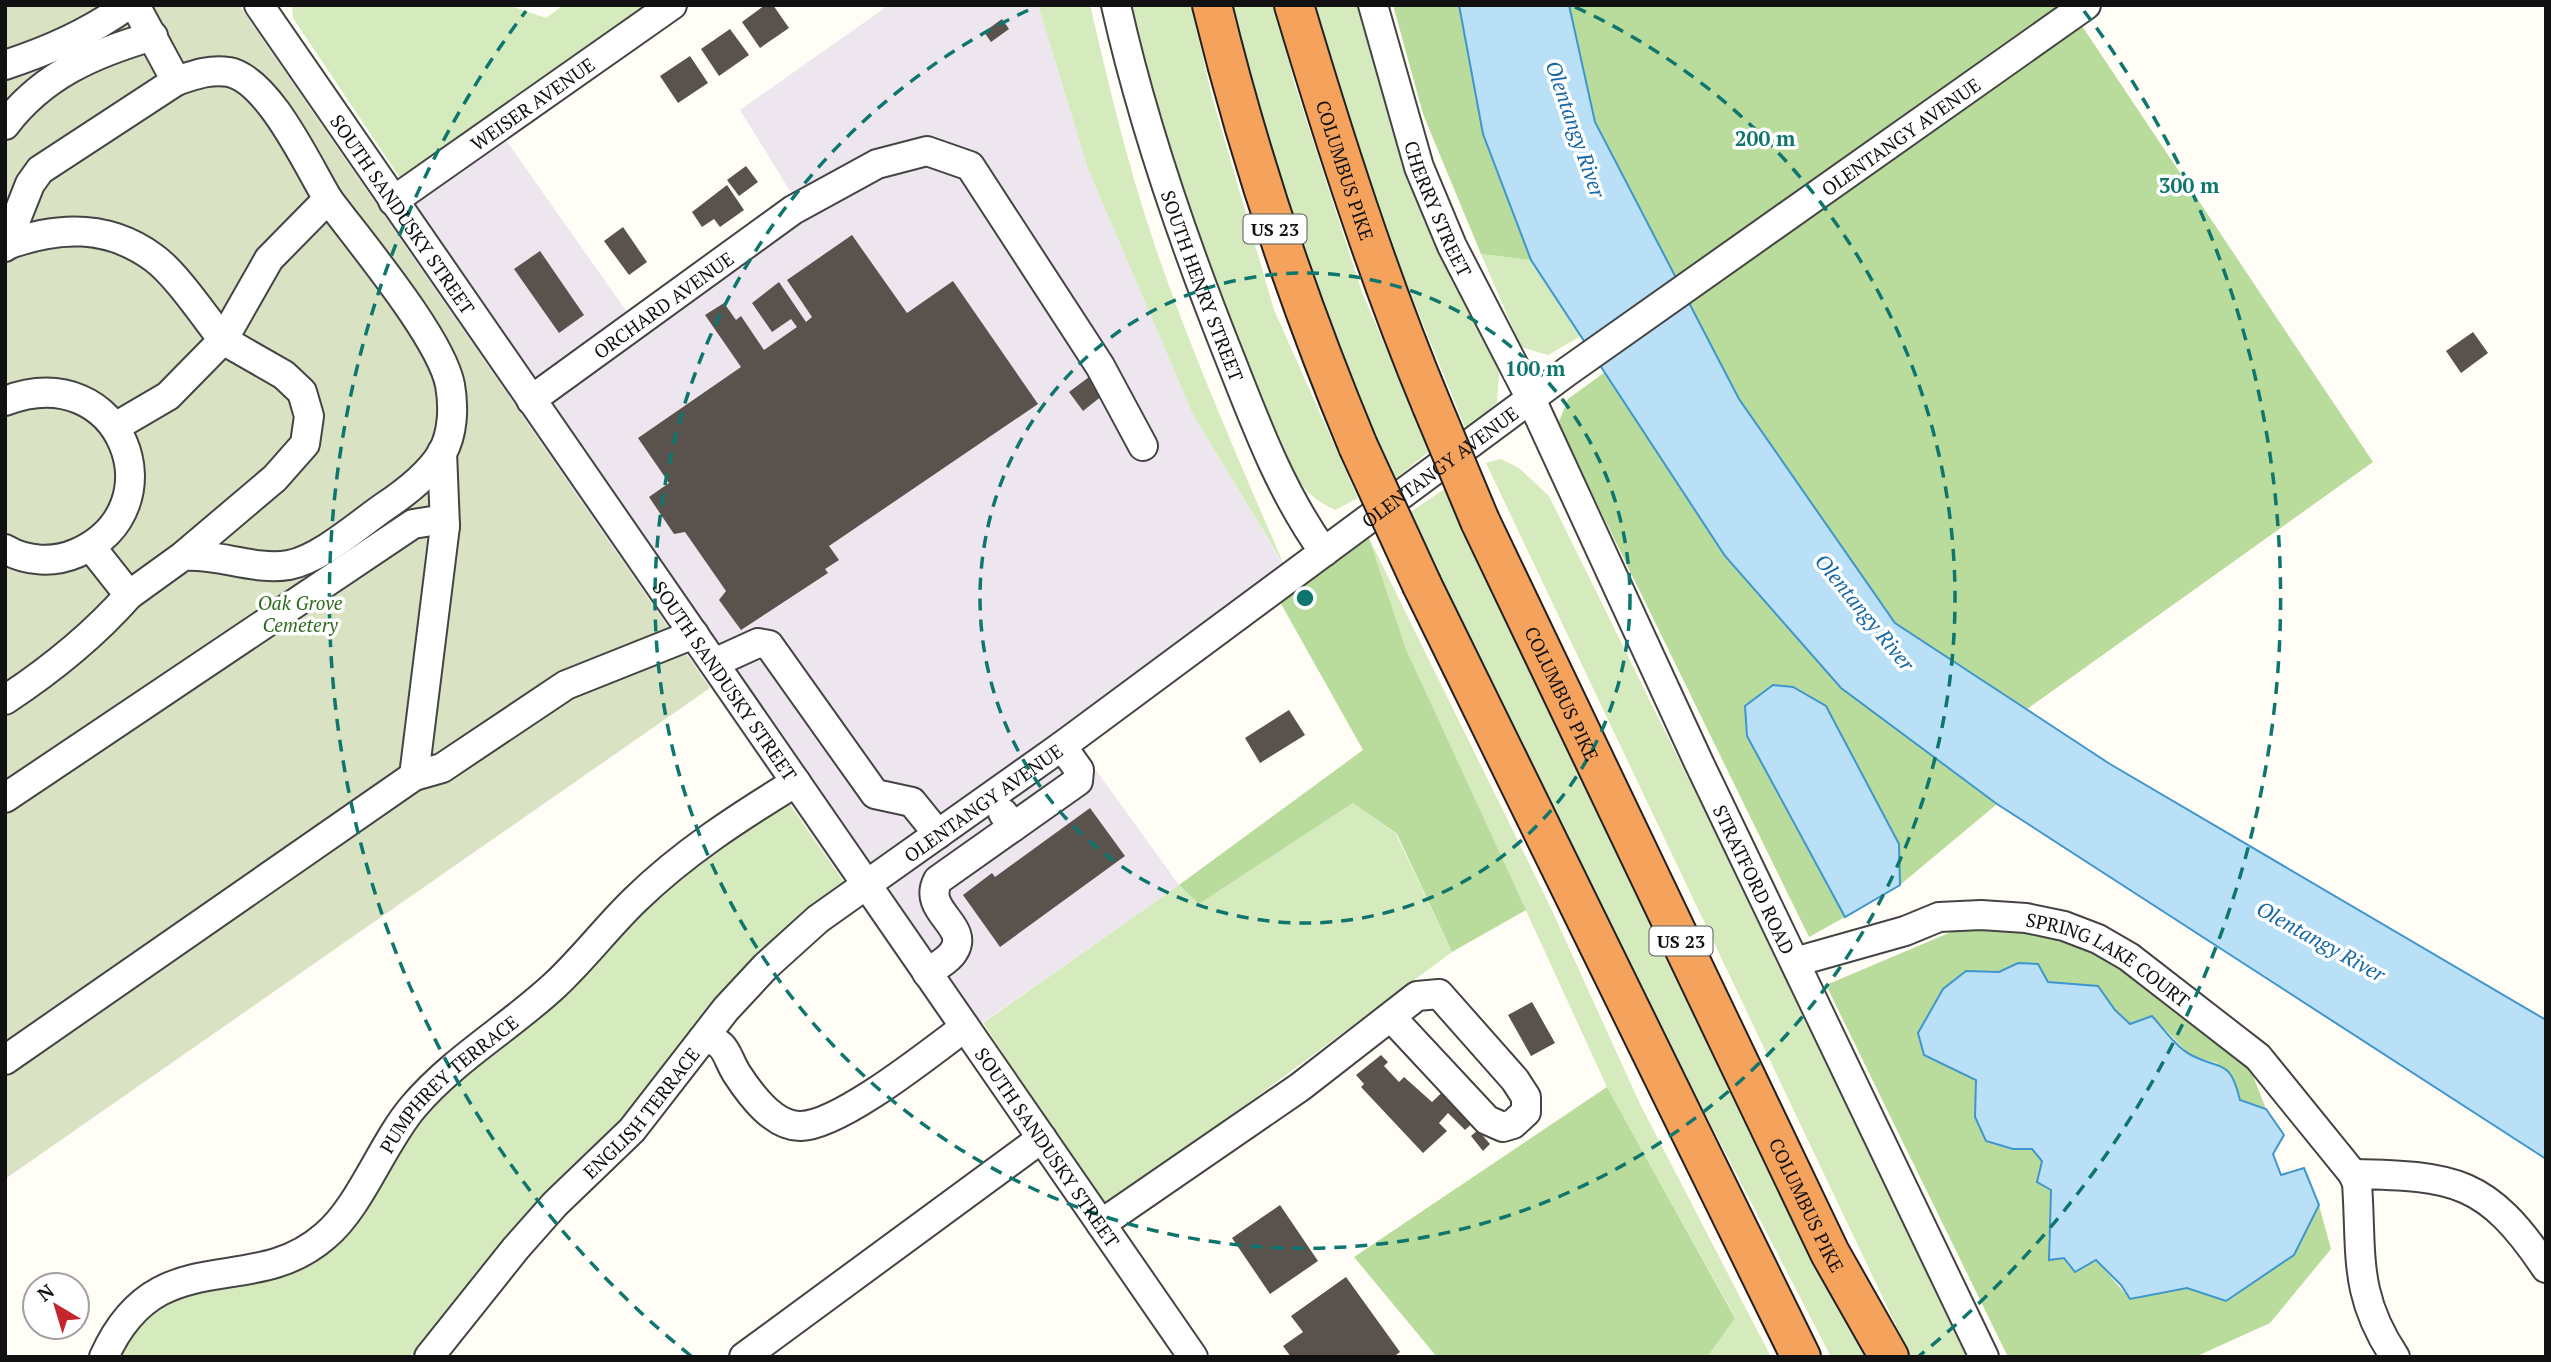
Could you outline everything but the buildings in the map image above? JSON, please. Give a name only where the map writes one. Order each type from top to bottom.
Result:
[{"type":"highway","name":"US 23","points":[[1212,5],[1251,154],[1283,254],[1315,342],[1358,446],[1422,585],[1801,1357]]},
{"type":"highway","name":"COLUMBUS PIKE","points":[[1294,5],[1348,186],[1392,310],[1480,522],[1830,1253],[1889,1357]]},
{"type":"street","points":[[5,65],[65,44],[128,5]]},
{"type":"street","points":[[135,5],[176,81]]},
{"type":"street","name":"SOUTH SANDUSKY STREET","points":[[259,5],[1193,1357]]},
{"type":"street","name":"WEISER AVENUE","points":[[393,201],[672,5]]},
{"type":"street","name":"SOUTH HENRY STREET","points":[[1116,5],[1150,131],[1209,306],[1282,485],[1303,523],[1324,552]]},
{"type":"street","name":"CHERRY STREET","points":[[1373,5],[1419,167],[1452,246],[1531,399]]},
{"type":"street","name":"OLENTANGY AVENUE","points":[[866,883],[1062,746],[1569,371],[2087,5]]},
{"type":"street","points":[[5,125],[19,107],[72,65],[102,50],[153,36]]},
{"type":"street","points":[[6,246],[30,184],[40,170],[176,81],[205,71],[231,73],[250,81],[267,100],[328,199],[425,332],[450,384],[452,410],[451,430],[442,452],[422,477],[311,557],[289,565],[265,565],[201,555],[183,556]]},
{"type":"street","name":"ORCHARD AVENUE","points":[[531,400],[793,210],[877,164],[927,151],[970,166],[1100,366],[1143,446]]},
{"type":"street","points":[[115,427],[168,396],[223,340],[269,260],[328,199]]},
{"type":"street","points":[[5,701],[62,662],[99,629],[129,594],[183,556],[275,478],[305,444],[309,416],[302,392],[284,375],[223,340],[156,259],[126,242],[71,229],[38,233],[6,246]]},
{"type":"street","points":[[5,401],[27,393],[52,391],[76,397],[98,409],[115,427],[127,452],[130,478],[125,505],[111,528],[91,547],[67,557],[41,560],[15,555],[5,549]]},
{"type":"street","name":"STRATFORD ROAD","points":[[1531,399],[1592,535],[1984,1357]]},
{"type":"street","points":[[414,776],[445,526],[442,452]]},
{"type":"street","points":[[5,799],[413,524],[432,522],[445,526]]},
{"type":"street","points":[[91,547],[129,594]]},
{"type":"street","points":[[5,1060],[414,776],[442,768],[566,685],[694,634]]},
{"type":"street","points":[[714,663],[758,643],[769,645],[875,794],[912,802],[938,834]]},
{"type":"street","points":[[928,973],[954,953],[958,942],[955,930],[935,901],[933,891],[938,880],[1078,780],[1079,770],[1062,746]]},
{"type":"street","name":"PUMPHREY TERRACE","points":[[104,1357],[131,1315],[161,1289],[187,1280],[290,1258],[307,1251],[328,1234],[414,1106],[437,1082],[555,985],[635,900],[675,864],[738,817],[796,782]]},
{"type":"street","points":[[991,796],[1013,827]]},
{"type":"street","name":"ENGLISH TERRACE","points":[[429,1357],[516,1248],[632,1130],[703,1039],[766,966],[818,919],[866,883]]},
{"type":"street","name":"SPRING LAKE COURT","points":[[1795,962],[1905,931],[1939,917],[1981,915],[2025,918],[2064,926],[2098,939],[2140,965],[2258,1057],[2353,1174]]},
{"type":"street","points":[[1101,1224],[1300,1087],[1417,996],[1439,994],[1515,1080],[1526,1097],[1526,1112],[1513,1124],[1503,1127],[1487,1120],[1391,1017]]},
{"type":"street","points":[[703,1039],[715,1040],[724,1046],[731,1065],[760,1104],[783,1121],[800,1126],[840,1113],[965,1027]]},
{"type":"street","points":[[744,1357],[1042,1138]]},
{"type":"street","points":[[2395,1357],[2368,1310],[2361,1282],[2357,1184],[2353,1174],[2393,1175],[2454,1183],[2483,1197],[2499,1208],[2525,1237],[2546,1268]]},
{"type":"shaded area","points":[[889,5],[1038,5],[1088,169],[1193,415],[1298,589],[1080,748],[1179,885],[955,1042],[373,200],[489,116],[629,315],[795,199],[740,110]]},
{"type":"green space","name":"Oak Grove Cemetery","points":[[5,5],[239,5],[710,688],[5,1179]]},
{"type":"green space","points":[[292,5],[507,5],[546,18],[564,5],[647,5],[400,178],[293,18]]},
{"type":"green space","points":[[1038,5],[1090,5],[1128,156],[1169,287],[1284,565],[1193,415],[1088,169]]},
{"type":"green space","points":[[1131,5],[1191,5],[1211,93],[1274,310],[1358,498],[1335,510],[1309,493],[1302,485],[1272,426],[1182,187],[1154,97]]},
{"type":"green space","points":[[1229,5],[1275,5],[1294,82],[1362,292],[1430,451],[1395,479],[1353,388],[1302,255]]},
{"type":"green space","points":[[1316,5],[1363,5],[1392,119],[1427,225],[1499,372],[1497,403],[1466,430],[1373,201]]},
{"type":"green space","points":[[1393,5],[1459,5],[1483,134],[1531,260],[1481,254],[1423,114]]},
{"type":"green space","points":[[1569,5],[2068,5],[2373,462],[2027,709],[1895,623],[1739,400],[1595,122]]},
{"type":"green space","points":[[1481,254],[1531,260],[1581,336],[1548,355],[1521,347]]},
{"type":"green space","points":[[1605,372],[1725,556],[1841,688],[1997,804],[1900,885],[1899,844],[1747,736],[1845,917],[1809,937],[1558,424],[1568,399]]},
{"type":"green space","points":[[1501,459],[1519,468],[1549,496],[1856,1119],[1966,1357],[1911,1357],[1486,463]]},
{"type":"green space","points":[[1449,486],[1867,1357],[1831,1357],[1647,1001],[1409,513]]},
{"type":"green space","points":[[1369,538],[1549,904],[1640,1104],[1771,1357],[1707,1357],[1735,1317],[1607,1087],[1406,649]]},
{"type":"green space","points":[[1369,538],[1406,649],[1526,910],[1452,952],[1397,834],[1353,803],[1199,904],[1179,885],[1363,750],[1280,602]]},
{"type":"green space","points":[[784,796],[848,888],[680,1054],[432,1340],[407,1357],[115,1357],[142,1312],[187,1288],[286,1274],[320,1255],[404,1126],[648,895]]},
{"type":"green space","points":[[1353,803],[1396,834],[1452,952],[1106,1208],[983,1023],[1179,885],[1199,904]]},
{"type":"green space","points":[[1963,927],[2054,934],[2128,970],[2250,1068],[2266,1109],[2240,1100],[2217,1063],[2190,1055],[2152,1016],[2130,1025],[2098,986],[2048,982],[2018,963],[1999,972],[1966,971],[1943,989],[1918,1032],[1924,1055],[1976,1080],[1975,1116],[2013,1149],[2032,1149],[2042,1162],[2037,1182],[2051,1190],[2052,1218],[2048,1239],[2064,1258],[2096,1260],[2130,1299],[2187,1288],[2226,1301],[2294,1255],[2319,1205],[2331,1249],[2270,1323],[2195,1357],[2008,1357],[1826,985]]},
{"type":"green space","points":[[1607,1087],[1735,1318],[1707,1357],[1437,1357],[1354,1257]]},
{"type":"water","name":"Olentangy River","points":[[1459,5],[1569,5],[1595,122],[1739,399],[1895,623],[2110,764],[2546,1020],[2546,1159],[1997,804],[1841,688],[1725,556],[1531,260],[1483,134]]},
{"type":"water","points":[[1773,685],[1793,687],[1826,706],[1899,844],[1900,885],[1845,917],[1747,736],[1745,706]]},
{"type":"water","points":[[2018,963],[2038,964],[2048,982],[2098,986],[2115,1010],[2130,1024],[2152,1016],[2186,1052],[2229,1072],[2240,1100],[2266,1109],[2284,1135],[2273,1154],[2281,1175],[2304,1168],[2319,1205],[2294,1255],[2226,1301],[2187,1288],[2130,1299],[2121,1285],[2096,1260],[2075,1272],[2064,1258],[2049,1260],[2051,1190],[2037,1182],[2042,1161],[2032,1149],[2013,1149],[1986,1141],[1975,1117],[1976,1080],[1924,1055],[1918,1033],[1943,989],[1966,971],[1999,972]]}]
